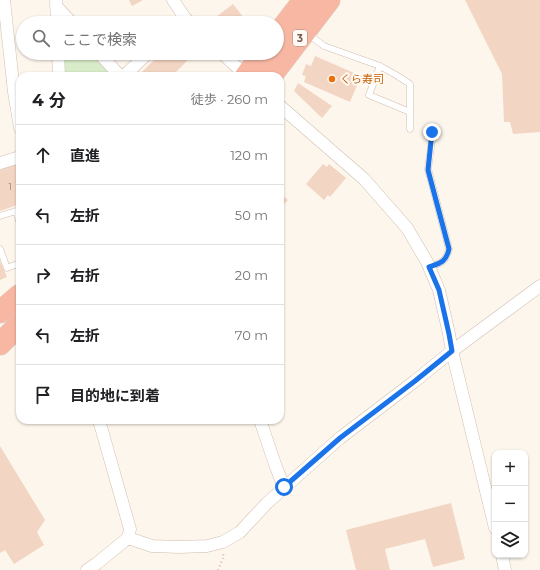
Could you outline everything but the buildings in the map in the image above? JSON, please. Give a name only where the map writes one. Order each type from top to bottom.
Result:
[{"type":"highway","name":"3","points":[[284,26],[304,0]]},
{"type":"highway","name":"3","points":[[284,59],[329,0]]},
{"type":"highway","points":[[249,72],[259,60]]},
{"type":"highway","name":"3","points":[[274,72],[283,60]]},
{"type":"highway","points":[[0,312],[16,298]]},
{"type":"highway","points":[[0,344],[16,328]]},
{"type":"street","points":[[173,0],[182,16]]},
{"type":"street","points":[[56,3],[57,16]]},
{"type":"street","points":[[56,3],[66,16]]},
{"type":"street","points":[[3,8],[16,104]]},
{"type":"street","points":[[58,60],[59,72]]},
{"type":"street","points":[[105,60],[116,72]]},
{"type":"street","points":[[128,72],[141,60]]},
{"type":"street","points":[[229,60],[242,72]]},
{"type":"street","points":[[284,109],[364,179],[407,228],[429,267],[439,290],[452,351],[494,522]]},
{"type":"street","points":[[0,163],[16,158]]},
{"type":"street","points":[[128,538],[152,546],[207,546],[223,542],[240,532],[284,487],[340,438],[452,351],[540,286]]},
{"type":"street","points":[[87,570],[128,538],[130,529],[100,424]]},
{"type":"street","points":[[261,424],[284,487]]},
{"type":"street","points":[[503,558],[505,570]]},
{"type":"lane","points":[[305,32],[324,46],[380,66],[410,84],[410,130]]},
{"type":"lane","points":[[380,66],[368,95],[410,112]]},
{"type":"lane","points":[[429,267],[443,262],[448,256],[449,249],[428,170],[432,132]]},
{"type":"lane","points":[[0,216],[16,211]]},
{"type":"lane","points":[[0,249],[7,268],[16,265]]},
{"type":"path","points":[[218,570],[224,556],[219,543]]},
{"type":"green space","points":[[64,60],[101,60],[111,72],[65,72]]},
{"type":"place","name":"くら寿司","points":[[332,79]]},
{"type":"route","points":[[284,487],[340,438],[452,351],[439,290],[429,267],[443,262],[448,256],[449,249],[428,170],[432,132]]}]
